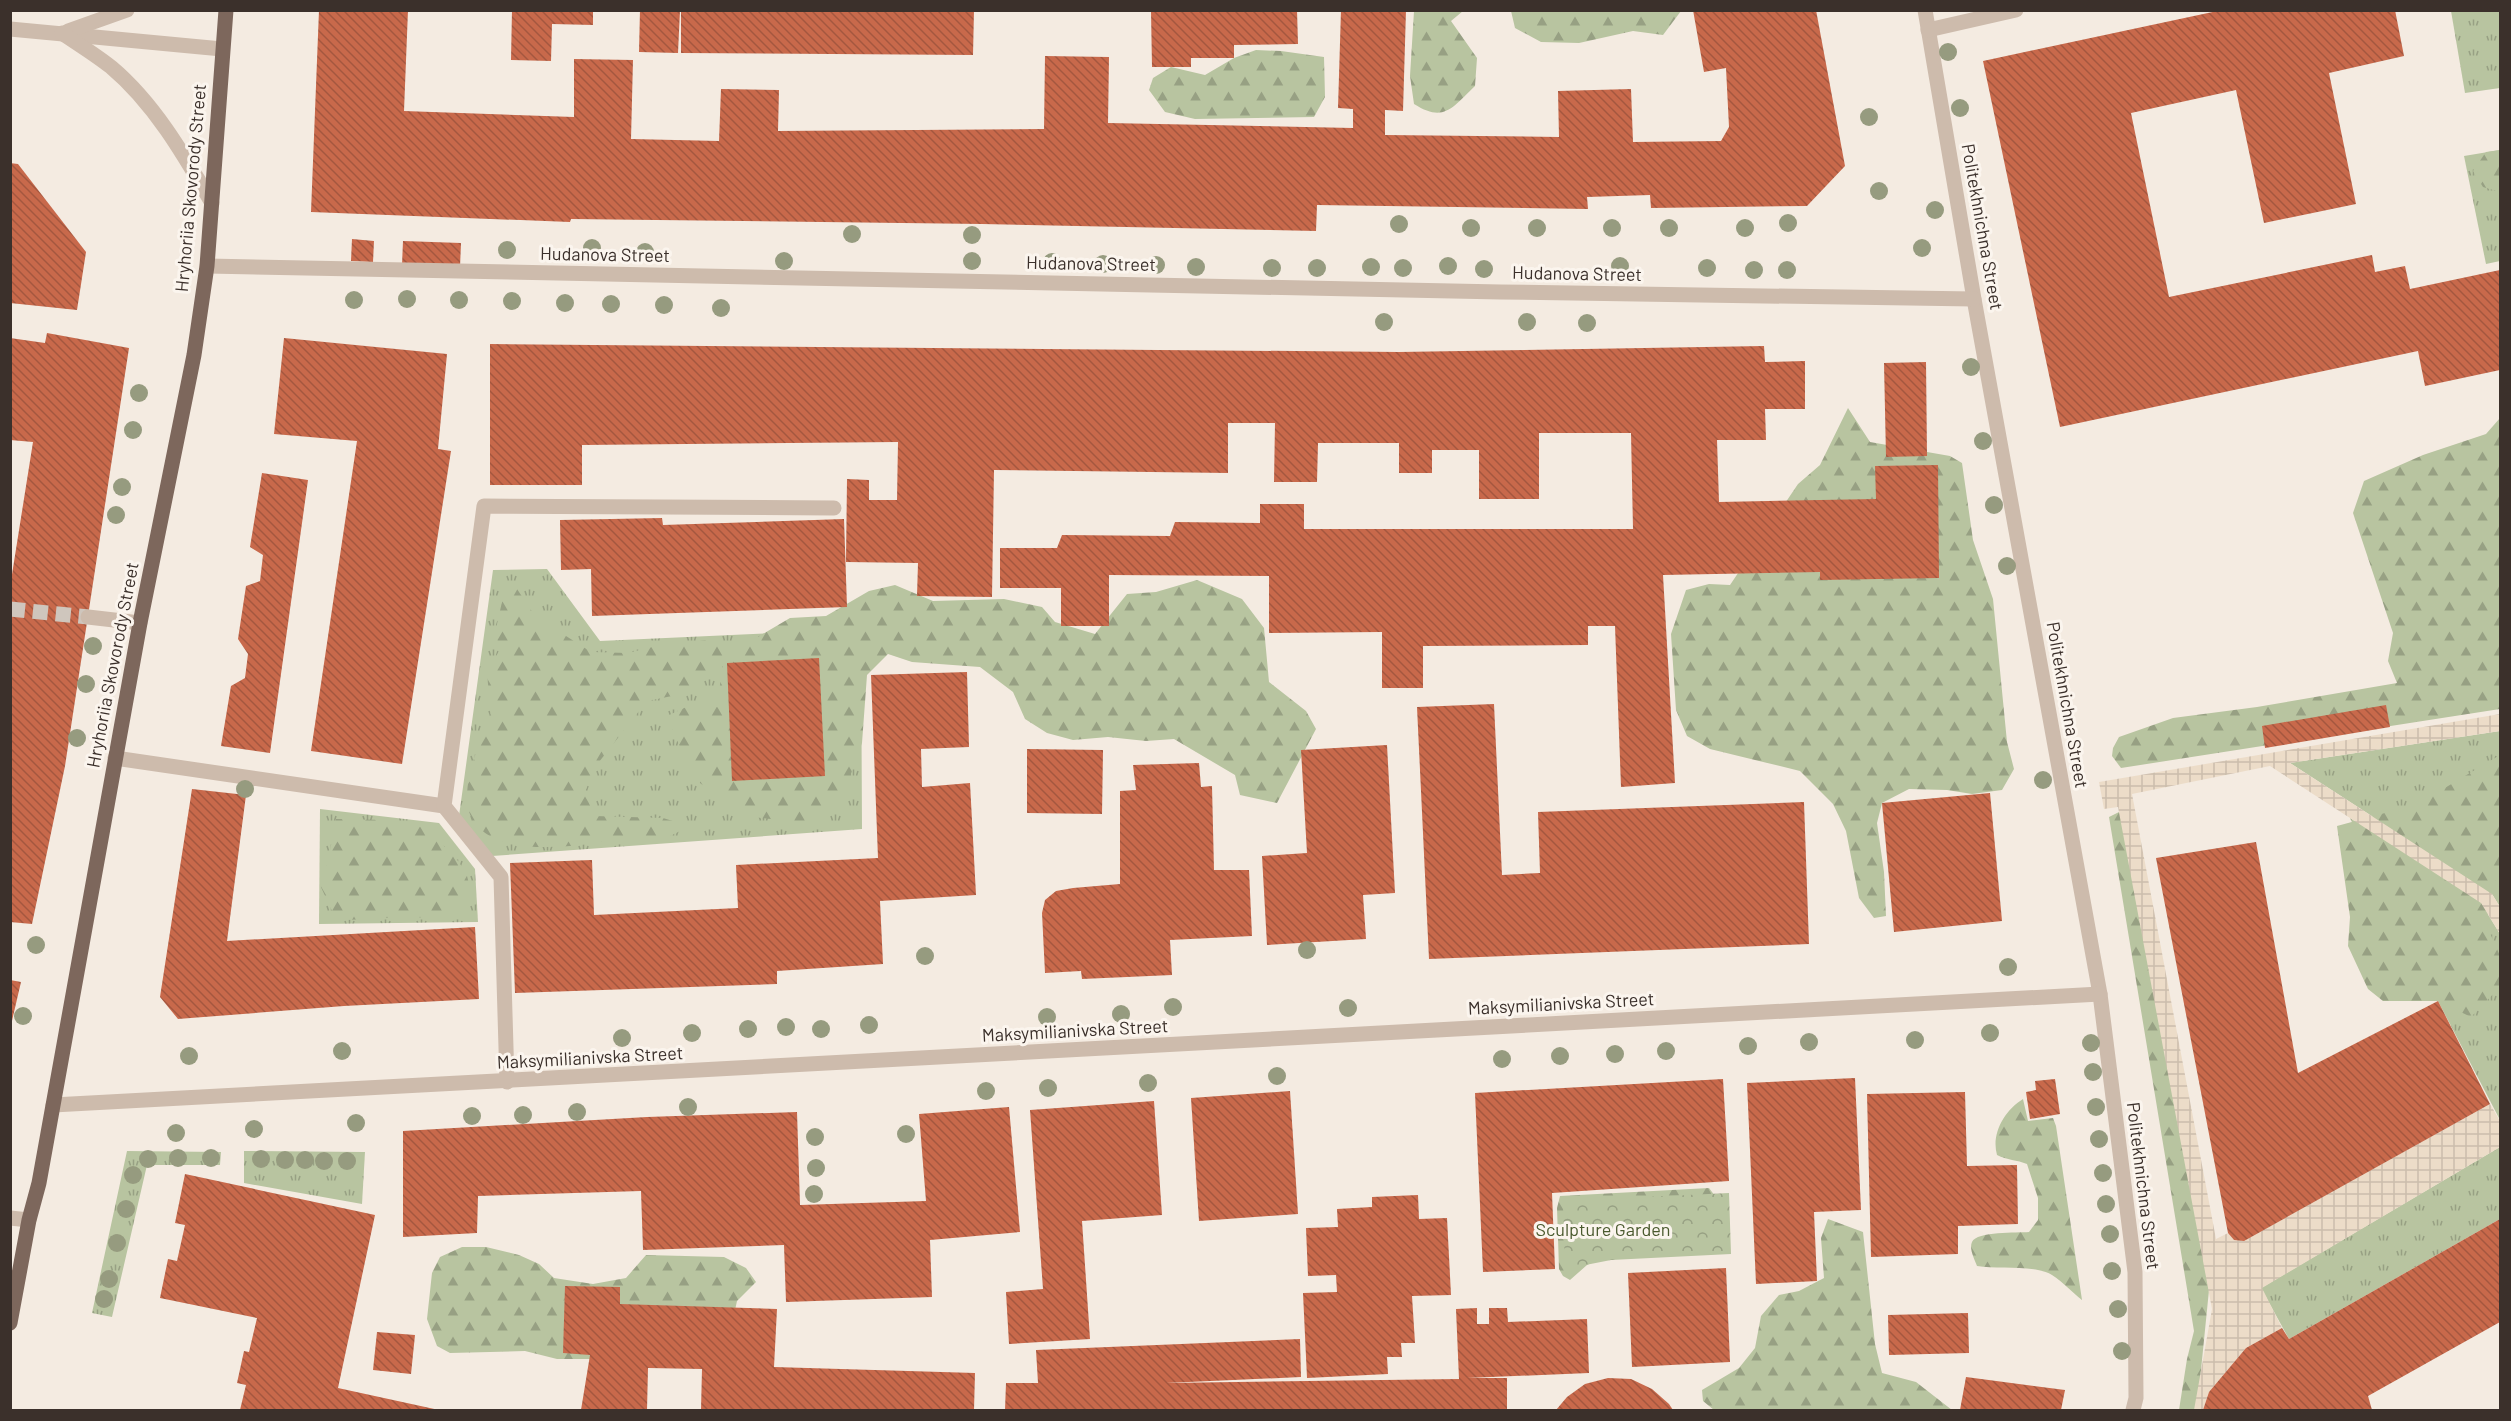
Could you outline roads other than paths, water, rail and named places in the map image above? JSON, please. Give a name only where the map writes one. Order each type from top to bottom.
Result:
[{"type":"main road","name":"Hryhoriia Skovorody Street","points":[[10,1323],[53,1106],[140,622],[194,356],[207,266],[226,10]]},
{"type":"street","points":[[62,33],[126,10]]},
{"type":"street","name":"Politekhnichna Street","points":[[1925,10],[1974,299],[2100,994],[2135,1272],[2136,1398],[2133,1410]]},
{"type":"street","points":[[1928,30],[2016,10]]},
{"type":"street","points":[[10,29],[222,49]]},
{"type":"street","points":[[62,33],[112,68],[155,114],[181,150],[212,203]]},
{"type":"street","name":"Hudanova Street","points":[[207,266],[1501,292],[1974,299]]},
{"type":"street","points":[[444,806],[484,506],[834,508]]},
{"type":"street","points":[[88,617],[140,622]]},
{"type":"street","points":[[116,758],[444,806],[501,877],[507,1082]]},
{"type":"street","name":"Maksymilianivska Street","points":[[53,1106],[2100,994]]},
{"type":"street","points":[[10,1218],[29,1220]]},
{"type":"tunnel","points":[[10,609],[88,617]]},
{"type":"park label","name":"Sculpture Garden","points":[[1603,1230]]}]
